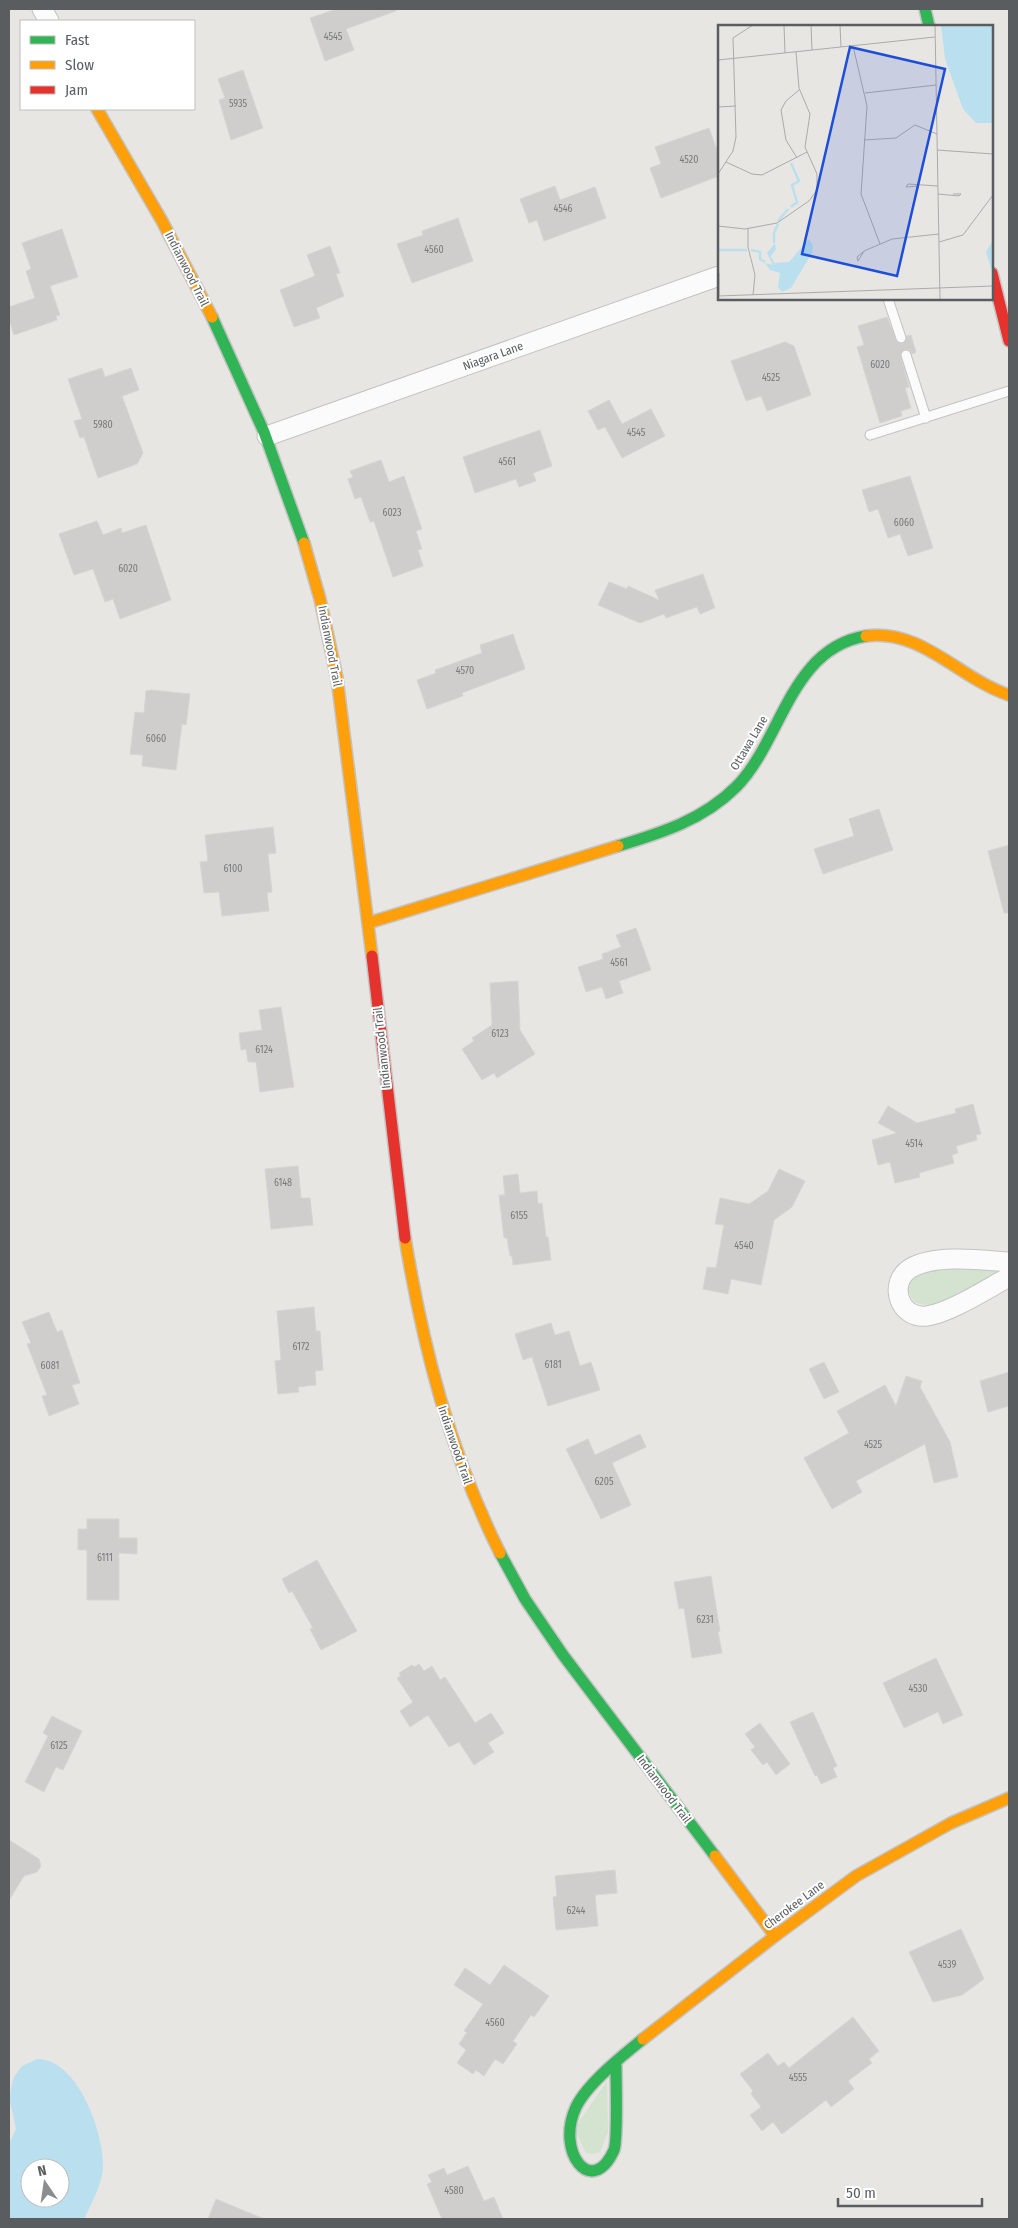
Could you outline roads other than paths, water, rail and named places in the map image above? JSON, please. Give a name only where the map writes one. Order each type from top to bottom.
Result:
[{"type":"street","points":[[42,9],[48,20]]},
{"type":"street","points":[[925,9],[929,25]]},
{"type":"street","name":"Indianwood Trail","points":[[97,110],[160,219],[210,315],[267,436],[311,561],[328,632],[344,728],[368,923],[398,1200],[409,1270],[429,1362],[464,1472],[506,1563],[524,1597],[553,1641],[775,1936]]},
{"type":"street","name":"Niagara Lane","points":[[267,436],[718,276]]},
{"type":"street","points":[[993,277],[1009,341]]},
{"type":"street","name":"Ottawa Lane","points":[[368,923],[668,831],[686,823],[729,794],[742,781],[754,766],[805,675],[814,663],[830,649],[845,641],[862,636],[895,636],[929,652],[980,684],[1009,695]]},
{"type":"street","points":[[1009,1262],[947,1260],[917,1266],[909,1270],[902,1278],[898,1286],[898,1296],[900,1303],[907,1312],[926,1316],[951,1308],[1009,1276]]},
{"type":"street","name":"Cherokee Lane","points":[[616,2066],[614,2148],[610,2160],[602,2167],[594,2171],[584,2169],[570,2155],[567,2134],[569,2125],[576,2108],[595,2081],[616,2066],[627,2052],[775,1936],[856,1876],[951,1823],[1009,1798]]},
{"type":"lane","points":[[888,300],[901,338]]},
{"type":"lane","points":[[906,355],[926,418]]},
{"type":"lane","points":[[870,435],[1009,391]]},
{"type":"water","points":[[37,2059],[52,2062],[65,2071],[76,2084],[86,2101],[99,2137],[103,2169],[98,2189],[84,2219],[9,2219],[9,2144],[16,2129],[10,2101],[14,2077],[22,2066]]}]
